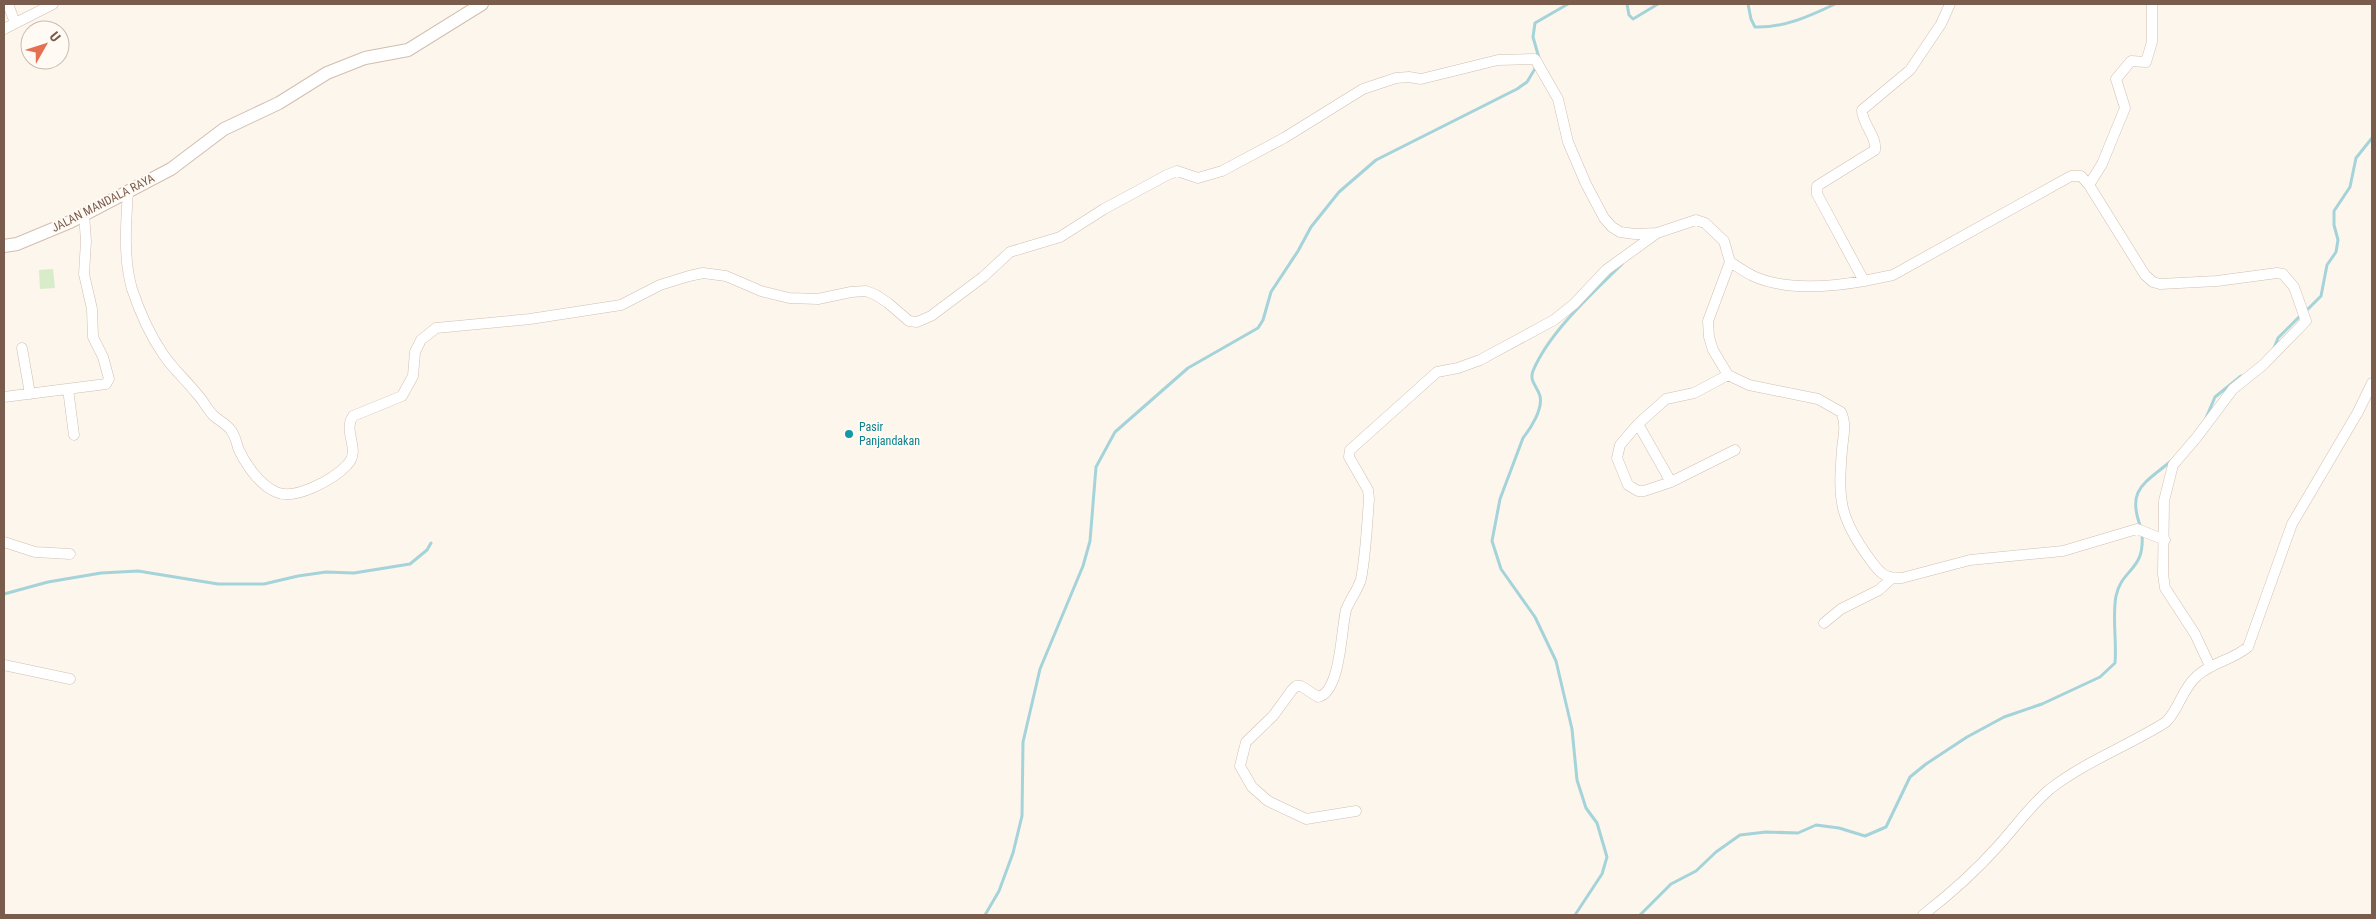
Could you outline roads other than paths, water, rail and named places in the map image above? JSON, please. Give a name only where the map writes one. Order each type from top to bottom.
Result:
[{"type":"street","points":[[8,4],[15,24]]},
{"type":"street","points":[[4,29],[53,4]]},
{"type":"street","name":"JALAN MANDALA RAYA","points":[[4,245],[17,244],[50,231],[84,214],[171,169],[224,129],[263,112],[312,82],[348,63],[413,48],[482,4]]},
{"type":"street","points":[[1864,282],[1817,194],[1817,186],[1875,150],[1875,144],[1862,116],[1862,110],[1910,70],[1941,24],[1950,4]]},
{"type":"street","points":[[2090,185],[2102,164],[2124,108],[2116,79],[2131,61],[2146,62],[2152,42],[2152,4]]},
{"type":"street","points":[[128,191],[126,222],[128,268],[132,288],[153,337],[163,354],[213,415],[230,428],[236,437],[246,462],[263,483],[277,492],[293,495],[308,490],[347,466],[354,451],[348,426],[350,420],[353,416],[402,396],[413,376],[415,352],[427,333],[436,328],[530,319],[621,304],[660,285],[703,273],[726,276],[761,291],[789,298],[818,299],[866,291],[888,303],[909,321],[917,322],[947,304],[983,277],[1010,252],[1018,248],[1042,244],[1060,237],[1104,209],[1177,171],[1198,178],[1222,171],[1284,138],[1363,89],[1396,78],[1409,77],[1421,79],[1498,60],[1534,59],[1558,99],[1568,142],[1604,218],[1620,232],[1635,234],[1657,232],[1696,220],[1705,223],[1724,241],[1730,262],[1708,321],[1711,343],[1728,375],[1749,385],[1818,398],[1841,412],[1845,425],[1839,473],[1842,511],[1876,568],[1891,579]]},
{"type":"street","points":[[1730,262],[1754,276],[1770,281],[1816,287],[1864,282],[1893,275],[2071,176],[2080,176],[2090,185],[2145,275],[2153,282],[2160,284],[2217,281],[2276,273],[2283,274],[2294,287],[2306,321],[2263,365],[2234,389],[2197,437],[2173,464],[2164,500],[2165,540],[2163,574],[2165,588],[2195,634],[2210,666]]},
{"type":"street","points":[[4,397],[106,384],[109,379],[103,357],[93,338],[92,310],[84,274],[86,241],[84,214]]},
{"type":"street","points":[[1356,811],[1306,819],[1268,801],[1252,787],[1240,766],[1246,742],[1273,716],[1296,686],[1301,686],[1318,696],[1324,695],[1328,691],[1338,662],[1346,609],[1361,578],[1369,499],[1368,490],[1349,457],[1350,450],[1437,372],[1458,368],[1480,360],[1554,320],[1574,304],[1606,270],[1657,232]]},
{"type":"street","points":[[22,348],[30,394]]},
{"type":"street","points":[[1728,375],[1694,393],[1670,396],[1638,424],[1620,445],[1618,466],[1628,485],[1638,491],[1644,491],[1671,482],[1735,450]]},
{"type":"street","points":[[1923,915],[1961,883],[1998,846],[2034,803],[2072,774],[2166,722],[2175,714],[2186,689],[2196,677],[2210,666],[2237,657],[2248,647],[2292,524],[2358,412],[2372,383]]},
{"type":"street","points":[[68,388],[74,435]]},
{"type":"street","points":[[1638,424],[1671,482]]},
{"type":"street","points":[[1824,623],[1841,609],[1880,590],[1891,579],[1902,578],[1970,560],[2063,552],[2137,529],[2165,540]]},
{"type":"street","points":[[4,542],[35,552],[70,554]]},
{"type":"street","points":[[4,665],[70,679]]},
{"type":"waterway","points":[[1539,58],[1533,37],[1535,23],[1568,4]]},
{"type":"waterway","points":[[1627,4],[1629,15],[1633,19],[1658,4]]},
{"type":"waterway","points":[[1748,4],[1755,27],[1776,26],[1806,17],[1835,4]]},
{"type":"waterway","points":[[985,915],[999,891],[1013,853],[1022,816],[1023,742],[1040,669],[1083,566],[1090,541],[1096,467],[1115,432],[1188,368],[1258,328],[1263,320],[1271,292],[1298,251],[1311,227],[1339,192],[1376,160],[1517,89],[1527,82],[1536,67]]},
{"type":"waterway","points":[[2306,311],[2321,296],[2327,265],[2336,252],[2338,240],[2334,225],[2334,211],[2350,187],[2356,158],[2372,138]]},
{"type":"waterway","points":[[1575,915],[1602,874],[1607,857],[1597,823],[1586,808],[1577,780],[1572,729],[1556,661],[1535,617],[1501,569],[1492,541],[1500,499],[1523,438],[1533,424],[1540,407],[1540,396],[1532,378],[1540,356],[1585,300],[1622,264]]},
{"type":"waterway","points":[[2274,348],[2278,338],[2301,315]]},
{"type":"waterway","points":[[2206,418],[2215,397],[2241,376]]},
{"type":"waterway","points":[[2141,528],[2136,504],[2140,488],[2171,461]]},
{"type":"waterway","points":[[1640,915],[1671,884],[1696,871],[1716,852],[1740,835],[1766,832],[1798,833],[1816,825],[1839,828],[1865,836],[1886,827],[1910,777],[1926,764],[1967,737],[2004,717],[2042,704],[2100,677],[2115,663],[2114,612],[2116,596],[2123,580],[2140,555],[2142,534]]},
{"type":"waterway","points":[[4,594],[48,582],[101,573],[138,571],[218,584],[264,584],[326,572],[354,573],[410,564],[427,550],[431,543]]},
{"type":"place","name":"Pasir Panjandakan","points":[[849,434]]}]
